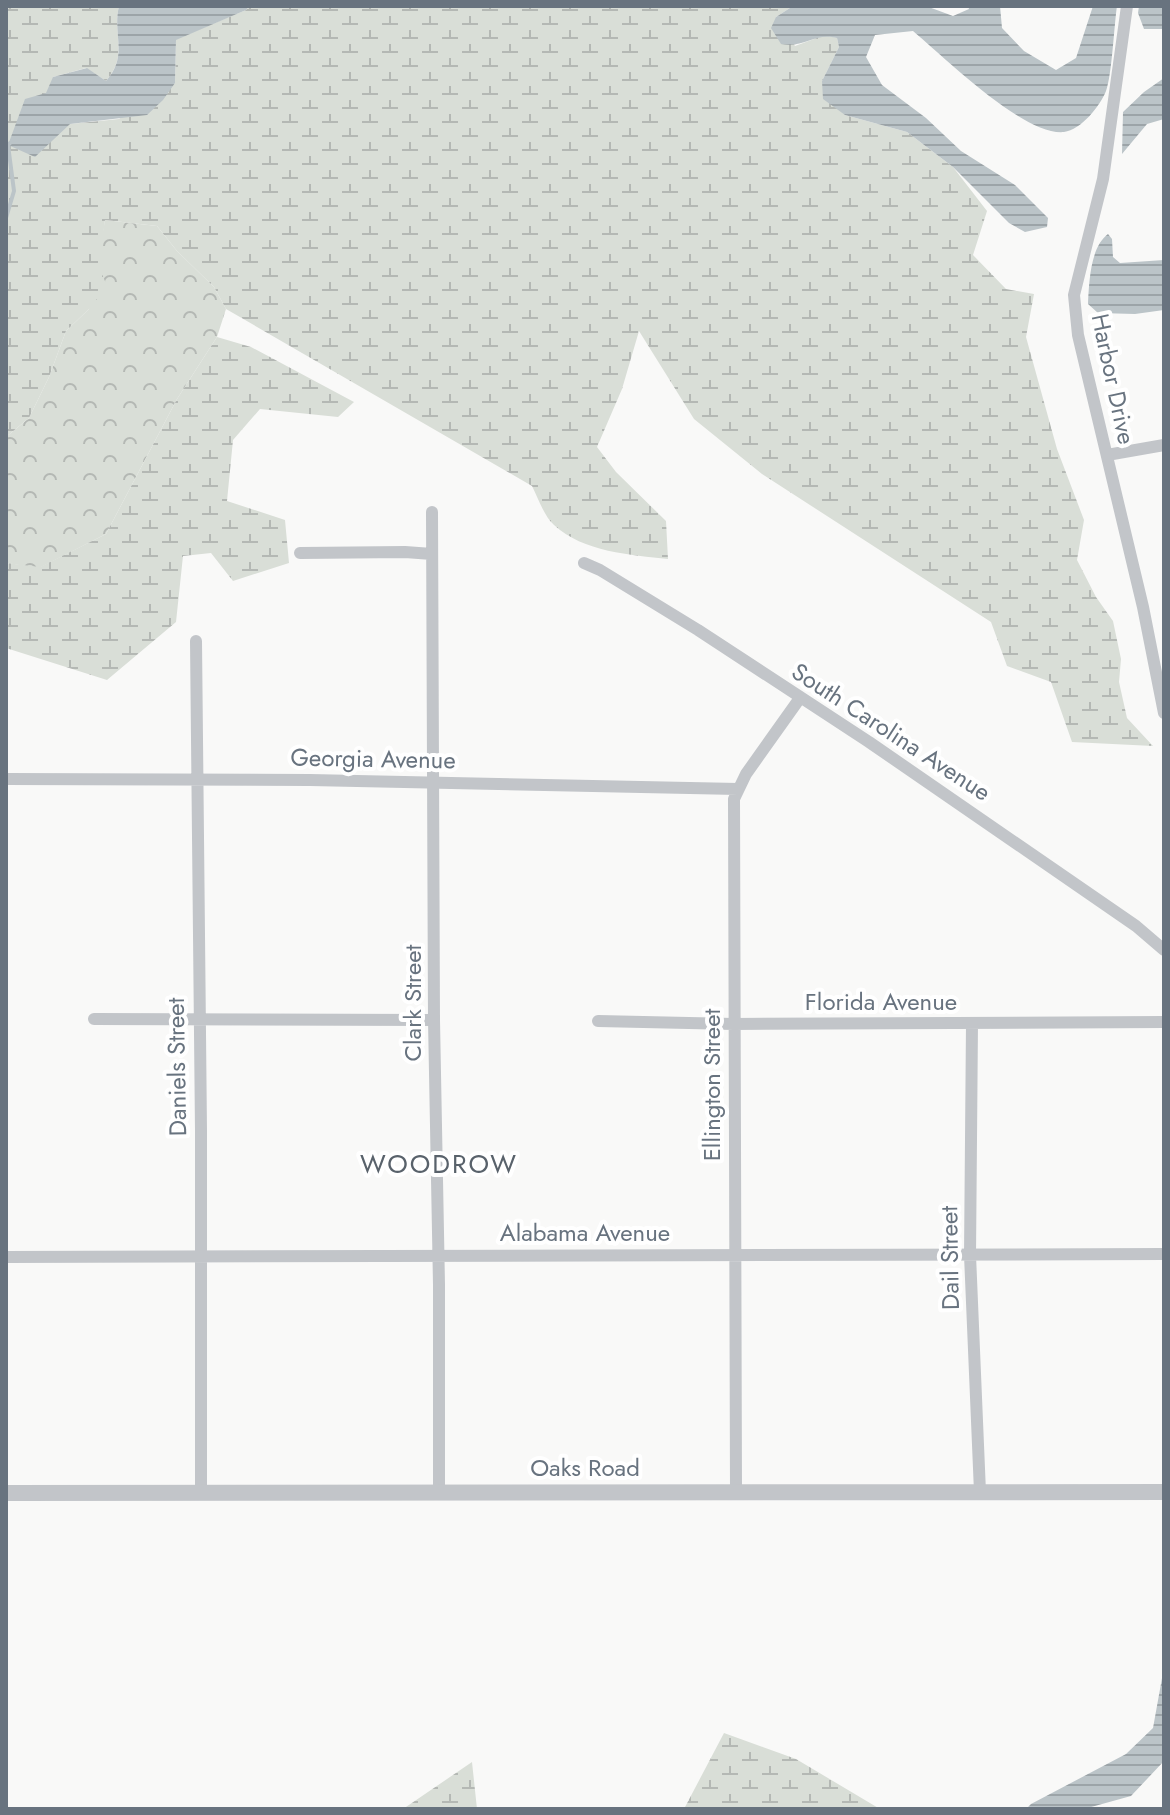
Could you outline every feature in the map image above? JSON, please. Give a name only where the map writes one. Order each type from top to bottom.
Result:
[{"type":"street","name":"Harbor Drive","points":[[1127,6],[1103,179],[1074,295],[1078,335],[1143,607],[1164,713]]},
{"type":"street","points":[[1107,455],[1164,445]]},
{"type":"street","name":"Clark Street","points":[[432,512],[439,1492]]},
{"type":"street","points":[[300,553],[432,554]]},
{"type":"street","name":"South Carolina Avenue","points":[[584,563],[698,630],[977,815],[1136,926],[1164,950]]},
{"type":"street","name":"Daniels Street","points":[[196,641],[201,1493]]},
{"type":"street","name":"Ellington Street","points":[[736,1492],[734,799],[746,774],[800,698]]},
{"type":"street","name":"Georgia Avenue","points":[[6,779],[433,782],[738,789]]},
{"type":"street","points":[[94,1019],[434,1020]]},
{"type":"street","name":"Florida Avenue","points":[[598,1021],[734,1024],[1164,1022]]},
{"type":"street","name":"Dail Street","points":[[972,1023],[970,1255],[980,1492]]},
{"type":"street","name":"Alabama Avenue","points":[[6,1257],[1164,1254]]},
{"type":"street","name":"Oaks Road","points":[[6,1493],[1164,1492]]},
{"type":"green space","points":[[6,6],[119,6],[117,62],[106,81],[86,68],[53,77],[70,124],[119,119],[175,83],[176,39],[246,10],[249,6],[793,6],[776,17],[795,46],[825,35],[837,38],[839,47],[822,81],[845,115],[907,132],[953,167],[987,211],[973,255],[1006,289],[1034,294],[1026,337],[1057,449],[1084,520],[1077,560],[1096,597],[1113,621],[1121,659],[1119,682],[1127,718],[1153,746],[1072,742],[1051,682],[1007,666],[991,622],[762,474],[694,419],[639,331],[622,389],[597,447],[616,472],[666,521],[668,559],[608,551],[566,534],[547,517],[532,486],[226,309],[214,287],[177,251],[157,226],[105,220],[99,267],[107,286],[66,331],[29,418],[6,437]]},
{"type":"green space","points":[[105,220],[157,226],[177,251],[214,287],[226,309],[217,337],[177,399],[106,534],[39,568],[6,563],[6,437],[29,418],[66,331],[89,309]]},
{"type":"green space","points":[[217,337],[251,347],[354,402],[338,417],[260,409],[233,440],[227,501],[285,520],[289,563],[233,581],[211,553],[183,556],[176,622],[107,680],[6,648],[6,563],[40,567],[106,534],[177,399]]},
{"type":"green space","points":[[724,1733],[796,1759],[880,1809],[684,1809]]},
{"type":"green space","points":[[472,1762],[477,1809],[403,1809]]},
{"type":"shaded area","points":[[119,6],[249,6],[176,40],[175,83],[147,115],[70,124],[35,157],[8,145],[25,99],[46,93],[53,77],[87,68],[106,81],[117,62]]},
{"type":"shaded area","points":[[793,6],[926,6],[953,16],[969,9],[968,6],[1000,6],[1002,28],[1024,51],[1056,70],[1076,58],[1093,6],[1117,6],[1106,91],[1089,116],[1077,127],[1064,132],[1047,130],[1007,109],[913,31],[875,35],[866,57],[882,85],[926,118],[961,151],[1015,185],[1048,218],[1047,227],[1025,232],[1009,223],[953,167],[907,132],[845,115],[823,99],[822,81],[839,47],[837,38],[822,37],[797,44],[781,44],[771,28],[776,17]]},
{"type":"shaded area","points":[[1139,6],[1164,6],[1164,29],[1144,29],[1138,13]]},
{"type":"shaded area","points":[[1164,78],[1164,119],[1147,124],[1122,154],[1123,112]]},
{"type":"shaded area","points":[[1108,234],[1112,239],[1113,257],[1120,263],[1164,260],[1164,310],[1135,314],[1098,313],[1088,304],[1094,257]]},
{"type":"shaded area","points":[[1164,1667],[1164,1761],[1131,1796],[1084,1809],[1026,1809],[1126,1754],[1153,1728]]},
{"type":"waterway","points":[[6,218],[14,191],[10,143]]},
{"type":"district","name":"WOODROW","points":[[439,1164]]}]
